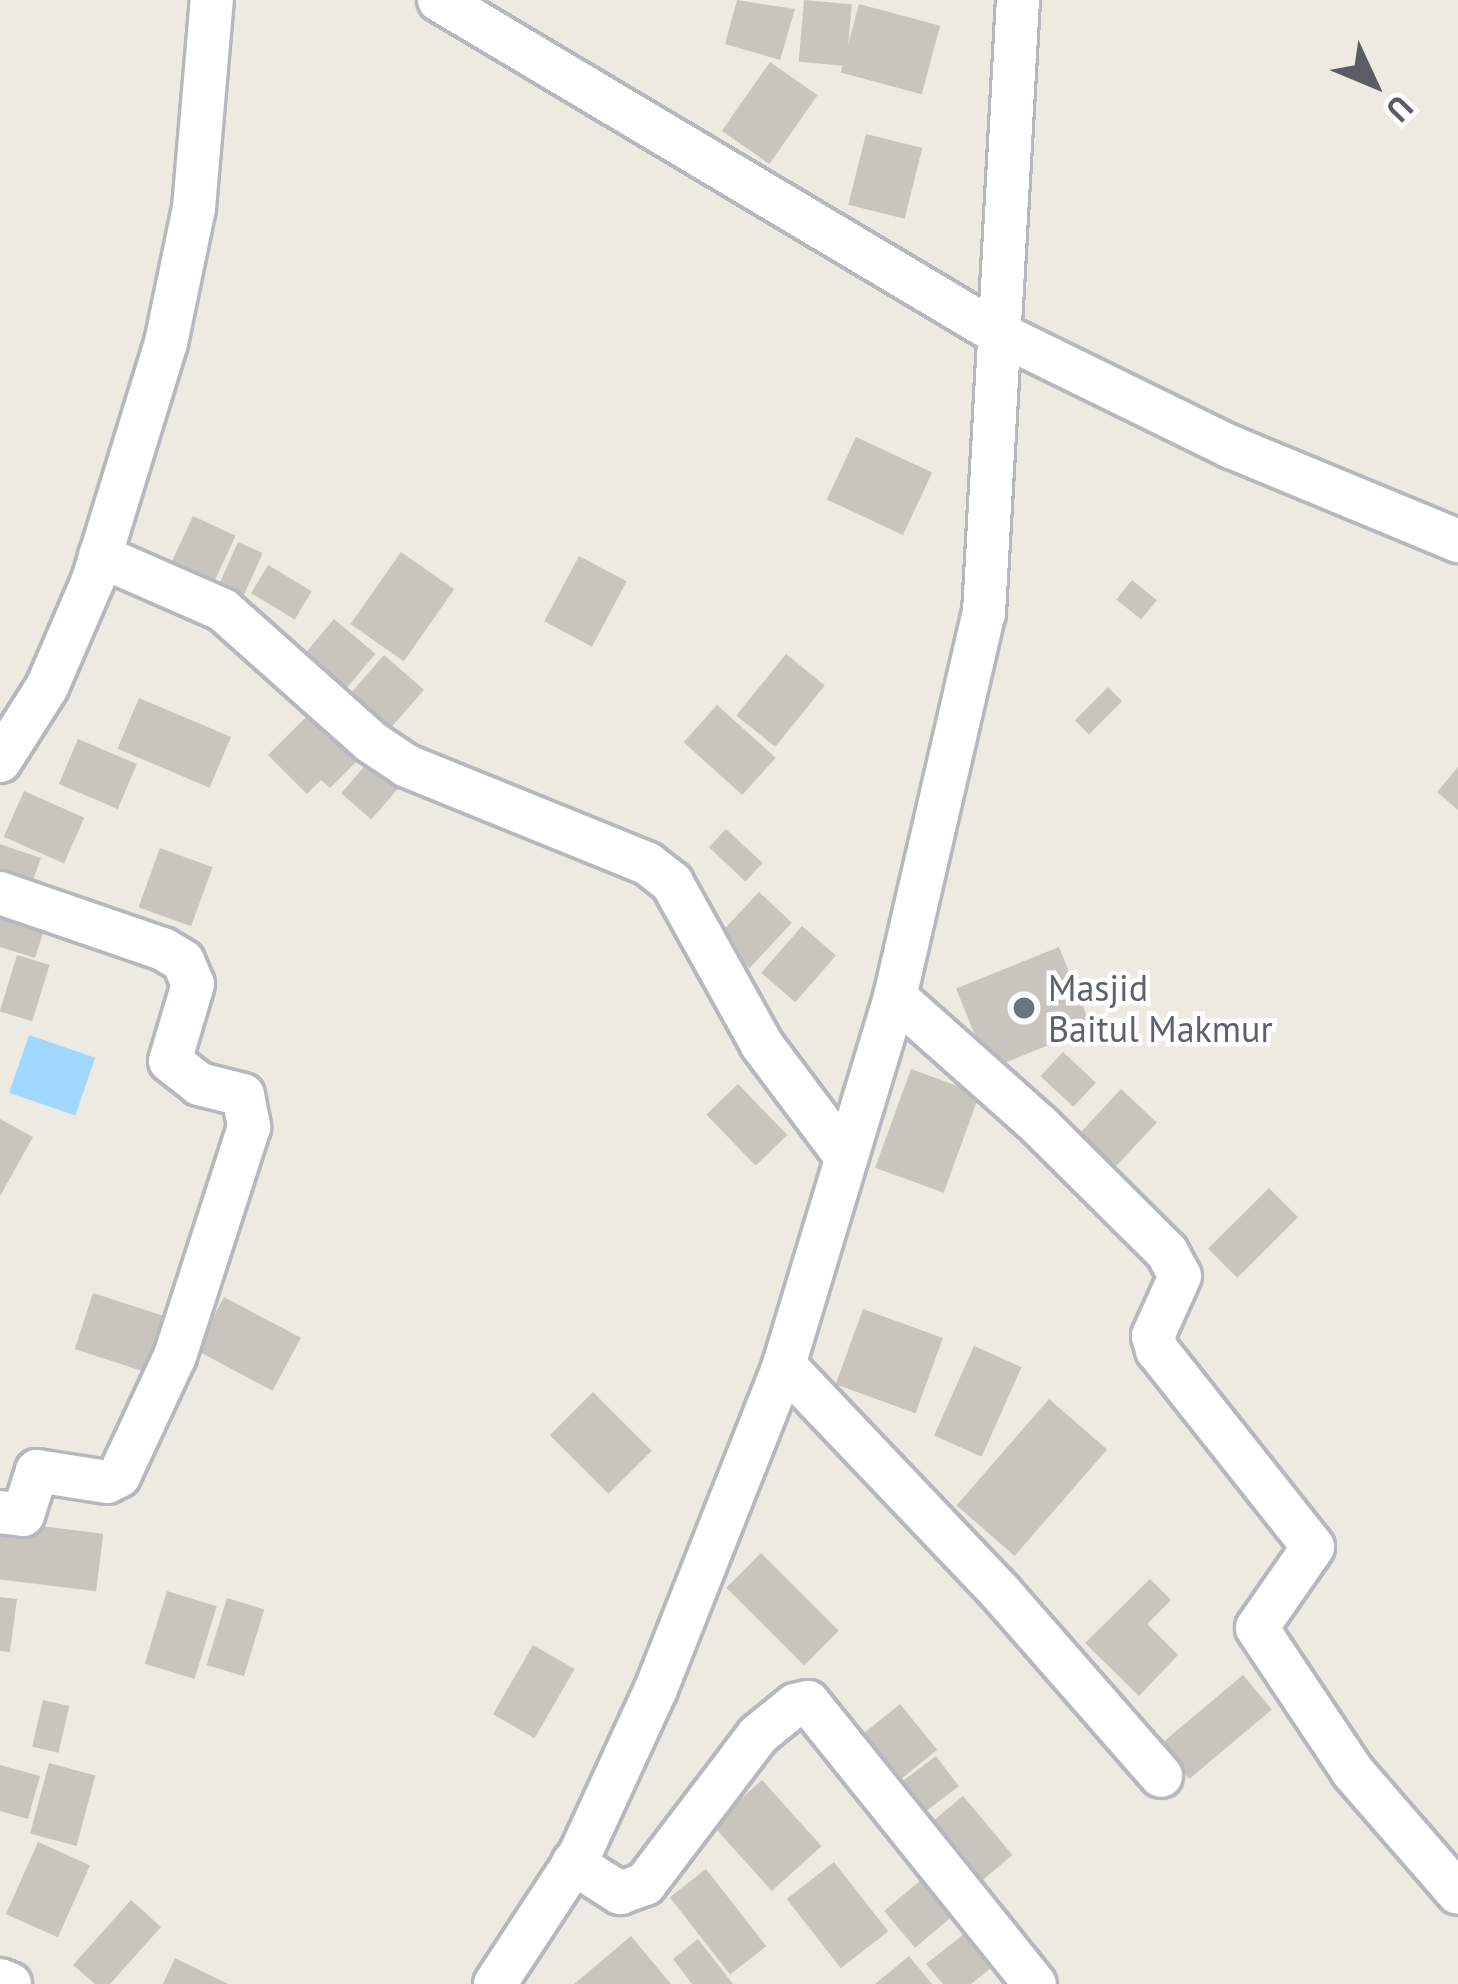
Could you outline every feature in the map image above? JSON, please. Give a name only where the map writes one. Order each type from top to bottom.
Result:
[{"type":"street","points":[[0,761],[47,687],[100,556],[166,343],[194,208],[212,0]]},
{"type":"street","points":[[440,0],[996,332],[1231,447],[1458,541]]},
{"type":"street","points":[[495,1984],[573,1863],[656,1690],[784,1366],[895,997],[984,613],[1018,0]]},
{"type":"street","points":[[100,556],[223,610],[371,742],[407,766],[648,864],[672,884],[762,1045],[846,1156]]},
{"type":"street","points":[[0,893],[163,949],[184,961],[193,985],[170,1061],[199,1084],[243,1095],[249,1127],[175,1356],[119,1476],[107,1482],[37,1471],[23,1515],[0,1512]]},
{"type":"street","points":[[895,997],[1039,1125],[1167,1252],[1180,1276],[1153,1336],[1157,1350],[1312,1547],[1257,1628],[1353,1772],[1458,1893]]},
{"type":"street","points":[[784,1366],[1001,1593],[1161,1775]]},
{"type":"street","points":[[573,1863],[620,1893],[646,1884],[758,1736],[795,1705],[808,1702],[1035,1984]]},
{"type":"street","points":[[0,1980],[10,1984]]},
{"type":"water","points":[[29,1035],[95,1058],[75,1115],[9,1093]]},
{"type":"building","points":[[737,0],[795,9],[780,60],[725,44]]},
{"type":"building","points":[[804,0],[852,4],[846,66],[799,62]]},
{"type":"building","points":[[859,4],[940,26],[922,94],[841,73]]},
{"type":"building","points":[[770,62],[818,95],[769,164],[722,131]]},
{"type":"building","points":[[866,134],[922,148],[905,219],[848,205]]},
{"type":"building","points":[[856,437],[932,472],[903,535],[827,500]]},
{"type":"building","points":[[193,516],[236,536],[211,588],[168,569]]},
{"type":"building","points":[[238,542],[263,553],[241,602],[216,591]]},
{"type":"building","points":[[401,552],[454,589],[404,661],[351,624]]},
{"type":"building","points":[[579,556],[627,581],[592,647],[544,621]]},
{"type":"building","points":[[268,565],[312,591],[295,620],[251,593]]},
{"type":"building","points":[[1132,580],[1157,600],[1141,620],[1116,599]]},
{"type":"building","points":[[334,619],[375,654],[337,700],[295,665]]},
{"type":"building","points":[[786,654],[825,685],[775,747],[736,715]]},
{"type":"building","points":[[384,655],[424,690],[380,740],[340,706]]},
{"type":"building","points":[[1108,687],[1122,701],[1089,734],[1075,720]]},
{"type":"building","points":[[139,698],[231,737],[210,788],[118,749]]},
{"type":"building","points":[[717,705],[776,758],[742,795],[684,742]]},
{"type":"building","points":[[317,706],[365,753],[330,788],[321,780],[307,794],[268,755]]},
{"type":"building","points":[[78,739],[137,764],[118,809],[59,784]]},
{"type":"building","points":[[370,760],[400,786],[371,819],[341,793]]},
{"type":"building","points":[[1458,767],[1458,810],[1437,792]]},
{"type":"building","points":[[24,791],[84,818],[64,864],[4,837]]},
{"type":"building","points":[[726,829],[763,863],[746,881],[709,847]]},
{"type":"building","points":[[0,844],[41,858],[28,893],[0,883]]},
{"type":"building","points":[[160,848],[213,867],[191,926],[138,907]]},
{"type":"building","points":[[759,892],[792,923],[750,968],[717,937]]},
{"type":"building","points":[[0,902],[48,917],[35,958],[0,947]]},
{"type":"building","points":[[802,926],[836,956],[795,1002],[761,973]]},
{"type":"building","name":"Masjid Baitul Makmur","points":[[1059,947],[1092,1028],[989,1069],[956,989]]},
{"type":"building","points":[[17,955],[50,965],[32,1021],[0,1011]]},
{"type":"building","points":[[1063,1052],[1096,1083],[1073,1107],[1040,1076]]},
{"type":"building","points":[[911,1069],[980,1094],[944,1193],[875,1168]]},
{"type":"building","points":[[738,1084],[787,1135],[756,1166],[706,1115]]},
{"type":"building","points":[[1121,1089],[1157,1122],[1107,1176],[1071,1142]]},
{"type":"building","points":[[0,1119],[33,1137],[0,1196]]},
{"type":"building","points":[[1269,1188],[1298,1217],[1237,1278],[1208,1249]]},
{"type":"building","points":[[93,1293],[167,1317],[149,1373],[75,1349]]},
{"type":"building","points":[[224,1297],[301,1338],[273,1391],[196,1350]]},
{"type":"building","points":[[863,1309],[943,1338],[916,1413],[836,1384]]},
{"type":"building","points":[[974,1346],[1022,1367],[982,1457],[934,1436]]},
{"type":"building","points":[[593,1392],[652,1451],[609,1494],[550,1435]]},
{"type":"building","points":[[1049,1399],[1107,1450],[1015,1556],[956,1505]]},
{"type":"building","points":[[0,1521],[103,1534],[96,1591],[0,1579]]},
{"type":"building","points":[[761,1553],[839,1631],[804,1665],[726,1588]]},
{"type":"building","points":[[1150,1579],[1171,1600],[1147,1624],[1178,1655],[1139,1696],[1085,1643]]},
{"type":"building","points":[[167,1591],[217,1606],[195,1679],[145,1664]]},
{"type":"building","points":[[0,1597],[17,1599],[10,1652],[0,1651]]},
{"type":"building","points":[[227,1598],[264,1609],[244,1676],[207,1665]]},
{"type":"building","points":[[533,1645],[575,1669],[535,1738],[493,1714]]},
{"type":"building","points":[[1243,1675],[1272,1709],[1189,1779],[1160,1744]]},
{"type":"building","points":[[43,1700],[69,1706],[59,1753],[32,1747]]},
{"type":"building","points":[[900,1704],[937,1750],[887,1791],[849,1745]]},
{"type":"building","points":[[936,1756],[959,1786],[909,1824],[886,1794]]},
{"type":"building","points":[[49,1763],[95,1775],[76,1846],[30,1834]]},
{"type":"building","points":[[0,1765],[40,1776],[28,1819],[0,1811]]},
{"type":"building","points":[[762,1780],[822,1846],[772,1891],[712,1825]]},
{"type":"building","points":[[963,1796],[1012,1855],[970,1890],[921,1831]]},
{"type":"building","points":[[38,1842],[90,1865],[58,1937],[6,1914]]},
{"type":"building","points":[[834,1862],[888,1931],[841,1968],[787,1899]]},
{"type":"building","points":[[706,1869],[766,1946],[730,1975],[670,1897]]},
{"type":"building","points":[[927,1875],[958,1912],[915,1948],[884,1911]]},
{"type":"building","points":[[131,1900],[161,1927],[110,1984],[95,1984],[73,1965]]},
{"type":"building","points":[[973,1927],[1000,1961],[971,1984],[943,1984],[926,1964]]},
{"type":"building","points":[[631,1936],[671,1984],[574,1984],[592,1969]]},
{"type":"building","points":[[698,1939],[733,1984],[692,1984],[673,1959]]},
{"type":"building","points":[[909,1956],[932,1984],[875,1984]]},
{"type":"building","points":[[175,1958],[228,1984],[163,1984]]},
{"type":"place","name":"Masjid Baitul Makmur","points":[[1024,1008]]}]
